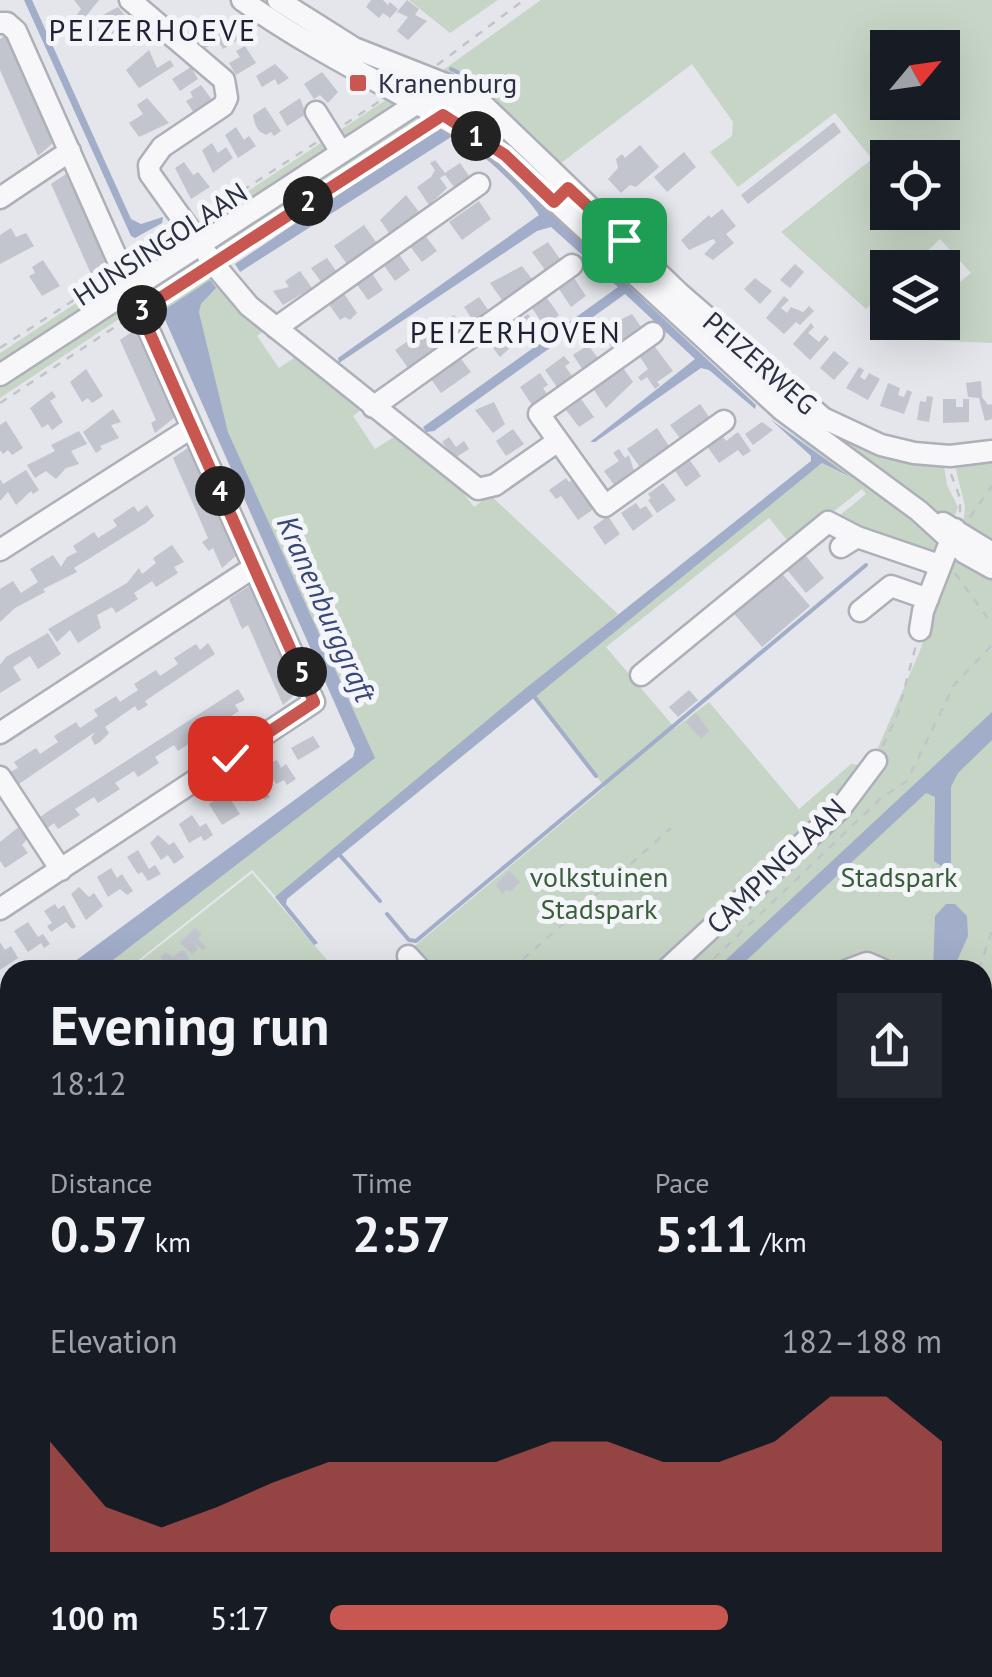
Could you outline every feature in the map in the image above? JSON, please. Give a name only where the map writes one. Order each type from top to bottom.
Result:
[{"type":"street","points":[[130,0],[218,74],[226,86],[223,106],[162,147],[149,164],[150,174],[249,306],[470,484],[484,490],[558,441]]},
{"type":"street","name":"PEIZERWEG","points":[[242,0],[393,92],[463,90],[482,103],[561,195],[782,410],[920,511],[949,546],[992,568]]},
{"type":"street","name":"PEIZERWEG","points":[[278,0],[423,91],[473,115],[505,155]]},
{"type":"street","points":[[0,909],[314,702],[16,30],[4,23]]},
{"type":"street","name":"PEIZERWEG","points":[[354,69],[423,91],[443,115],[561,195],[823,418],[882,446],[950,456],[992,451]]},
{"type":"street","name":"HUNSINGOLAAN","points":[[0,375],[131,289],[194,235],[423,91]]},
{"type":"street","points":[[316,112],[336,143]]},
{"type":"street","points":[[0,198],[70,152]]},
{"type":"street","points":[[276,328],[479,184]]},
{"type":"street","points":[[373,407],[572,265]]},
{"type":"street","points":[[653,333],[539,414],[605,506],[724,421]]},
{"type":"street","points":[[0,550],[192,428]]},
{"type":"street","points":[[642,675],[828,522],[849,542],[949,546],[920,630]]},
{"type":"street","name":"PEIZERWEG","points":[[949,546],[992,553]]},
{"type":"street","points":[[0,733],[254,566]]},
{"type":"street","points":[[860,611],[891,586],[928,598]]},
{"type":"street","name":"CAMPINGLAAN","points":[[677,960],[840,809],[876,762]]},
{"type":"street","points":[[0,777],[60,870]]},
{"type":"path","points":[[423,91],[524,0]]},
{"type":"path","name":"HUNSINGOLAAN","points":[[0,348],[122,269],[194,235],[336,143],[393,92]]},
{"type":"path","name":"HUNSINGOLAAN","points":[[0,403],[443,115]]},
{"type":"path","points":[[950,456],[951,475],[961,505],[949,546],[964,581],[992,624]]},
{"type":"path","points":[[949,546],[992,486]]},
{"type":"path","points":[[876,762],[898,713],[920,630]]},
{"type":"path","points":[[960,678],[992,645]]},
{"type":"path","points":[[523,960],[671,828]]},
{"type":"path","points":[[982,960],[992,930]]},
{"type":"green space","points":[[409,0],[498,0],[450,33]]},
{"type":"green space","points":[[541,0],[992,0],[992,343],[921,340],[960,340],[960,282],[971,273],[960,261],[960,250],[950,250],[940,239],[928,250],[870,250],[870,305],[866,309],[781,232],[870,161],[870,230],[960,230],[960,140],[870,140],[870,157],[835,113],[738,187],[710,152],[732,136],[733,122],[692,64],[561,163],[473,84],[444,74],[443,70]]},
{"type":"green space","points":[[392,96],[406,102],[137,276],[133,267]]},
{"type":"green space","points":[[417,114],[436,117],[149,301],[145,290]]},
{"type":"green space","points":[[212,269],[268,328],[257,336],[279,368],[300,354],[365,407],[353,416],[375,449],[400,433],[450,475],[474,507],[490,495],[618,614],[277,898],[252,870],[139,960],[113,960],[374,757],[228,432],[199,312],[216,288],[165,310],[163,315],[157,305]]},
{"type":"green space","points":[[119,275],[123,284],[0,365],[0,353]]},
{"type":"green space","points":[[125,303],[128,313],[0,398],[0,385]]},
{"type":"green space","points":[[777,413],[934,530],[941,543],[935,553],[843,522],[839,516],[866,494],[862,489],[791,545],[769,518],[606,647],[675,728],[709,702],[799,809],[851,764],[863,765],[861,787],[919,653],[953,561],[959,562],[965,548],[992,549],[992,960],[398,960],[605,787],[532,697],[822,463],[848,477],[772,418]]},
{"type":"green space","points":[[833,432],[869,452],[944,465],[947,485],[958,507],[952,524]]},
{"type":"green space","points":[[992,463],[992,547],[963,528],[965,506],[955,466]]},
{"type":"green space","points":[[252,873],[327,960],[142,960]]},
{"type":"water","points":[[24,0],[32,0],[131,219],[141,224],[163,217],[162,223],[135,238],[131,236]]},
{"type":"water","points":[[445,127],[479,146],[756,405],[755,409],[709,370],[701,368],[590,442],[695,359],[625,294],[434,431],[426,432],[423,427],[618,287],[551,227],[537,231],[339,363],[338,358],[539,215],[499,170],[451,137],[240,272],[235,264],[417,141]]},
{"type":"water","points":[[210,280],[216,288],[199,312],[228,432],[375,758],[113,960],[77,960],[353,757],[355,749],[164,310]]},
{"type":"water","points":[[770,419],[850,477],[822,463],[287,899],[286,904],[318,943],[314,945],[275,897],[521,692],[811,461],[811,456]]},
{"type":"water","points":[[992,712],[992,740],[958,773],[951,787],[951,863],[944,868],[934,861],[935,797],[926,793],[747,960],[726,960]]},
{"type":"water","points":[[946,904],[955,904],[967,916],[968,936],[957,960],[933,960],[935,916]]},
{"type":"building","points":[[74,0],[99,0],[82,21],[76,16],[81,9]]},
{"type":"building","points":[[371,0],[383,0],[388,5],[390,2],[398,9],[390,18],[383,13],[379,18],[366,7]]},
{"type":"building","points":[[407,0],[419,9],[415,15],[427,21],[408,40],[397,31],[408,17],[397,12]]},
{"type":"building","points":[[118,7],[132,24],[109,36],[99,17]]},
{"type":"building","points":[[219,20],[225,29],[234,27],[241,38],[223,49],[218,41],[205,48],[195,31]]},
{"type":"building","points":[[5,36],[53,143],[38,156],[0,70],[0,39]]},
{"type":"building","points":[[245,46],[256,63],[236,75],[229,63],[240,57],[236,51]]},
{"type":"building","points":[[149,50],[157,68],[170,60],[174,66],[139,88],[126,70]]},
{"type":"building","points":[[275,64],[289,78],[278,85],[275,79],[262,87],[256,76]]},
{"type":"building","points":[[191,67],[198,79],[180,91],[172,79]]},
{"type":"building","points":[[322,72],[338,92],[328,103],[320,95],[314,99],[304,84]]},
{"type":"building","points":[[201,85],[213,101],[194,113],[186,101],[193,97],[190,92]]},
{"type":"building","points":[[147,98],[169,123],[139,137],[129,123],[143,114],[137,105]]},
{"type":"building","points":[[300,98],[306,114],[287,126],[279,112]]},
{"type":"building","points":[[265,107],[281,131],[274,136],[259,131],[255,124],[253,115]]},
{"type":"building","points":[[834,122],[841,132],[748,204],[741,195]]},
{"type":"building","points":[[236,127],[244,140],[249,136],[256,146],[238,158],[225,135]]},
{"type":"building","points":[[212,143],[218,153],[226,147],[233,158],[213,173],[202,150]]},
{"type":"building","points":[[640,145],[659,167],[636,187],[630,185],[621,193],[608,179],[618,168],[616,159],[622,154],[625,158]]},
{"type":"building","points":[[684,152],[696,167],[667,192],[654,177]]},
{"type":"building","points":[[435,160],[445,173],[460,163],[472,180],[457,191],[445,175],[440,178],[447,188],[429,205],[417,187],[431,177],[435,170],[430,163]]},
{"type":"building","points":[[184,162],[193,175],[198,172],[210,187],[191,199],[175,168]]},
{"type":"building","points":[[66,174],[106,261],[91,274],[51,184]]},
{"type":"building","points":[[406,195],[419,212],[392,237],[380,220]]},
{"type":"building","points":[[479,201],[491,219],[462,240],[449,222]]},
{"type":"building","points":[[722,209],[736,226],[726,234],[734,243],[713,260],[704,254],[716,242],[713,239],[689,250],[681,240],[709,215],[711,218]]},
{"type":"building","points":[[364,225],[376,242],[347,264],[334,246]]},
{"type":"building","points":[[11,228],[16,237],[26,233],[34,246],[0,264],[0,235]]},
{"type":"building","points":[[424,234],[437,251],[422,262],[409,245]]},
{"type":"building","points":[[548,242],[560,259],[545,270],[532,252]]},
{"type":"building","points":[[398,253],[410,270],[395,281],[383,264]]},
{"type":"building","points":[[327,258],[339,275],[324,286],[311,268]]},
{"type":"building","points":[[43,260],[60,286],[42,296],[29,276],[35,273],[32,267]]},
{"type":"building","points":[[795,264],[804,272],[790,288],[780,280]]},
{"type":"building","points":[[522,266],[535,283],[502,300],[490,283]]},
{"type":"building","points":[[300,271],[312,288],[283,305],[273,291],[289,287],[285,281]]},
{"type":"building","points":[[371,272],[383,290],[368,300],[356,283]]},
{"type":"building","points":[[574,278],[586,296],[571,307],[559,289]]},
{"type":"building","points":[[755,278],[772,291],[760,304],[744,289]]},
{"type":"building","points":[[343,292],[357,313],[350,320],[340,320],[328,303]]},
{"type":"building","points":[[784,296],[789,300],[781,308],[787,313],[791,307],[803,312],[809,306],[814,311],[784,334],[766,318]]},
{"type":"building","points":[[479,297],[491,314],[476,325],[464,307]]},
{"type":"building","points":[[547,298],[559,315],[544,326],[532,308]]},
{"type":"building","points":[[528,314],[533,321],[523,328],[527,332],[500,357],[487,340],[514,315],[518,321]]},
{"type":"building","points":[[632,314],[644,331],[612,348],[600,330]]},
{"type":"building","points":[[454,315],[466,332],[451,343],[439,325]]},
{"type":"building","points":[[811,323],[814,327],[808,333],[819,342],[825,335],[829,339],[810,360],[793,344]]},
{"type":"building","points":[[136,329],[175,417],[155,433],[151,423],[156,420],[120,340]]},
{"type":"building","points":[[425,329],[437,346],[408,368],[395,350]]},
{"type":"building","points":[[588,345],[601,362],[585,373],[573,355]]},
{"type":"building","points":[[655,347],[673,371],[657,382],[660,385],[655,389],[647,377],[641,381],[638,377],[648,369],[640,357]]},
{"type":"building","points":[[834,351],[849,363],[834,380],[820,368]]},
{"type":"building","points":[[458,355],[471,372],[441,393],[429,376]]},
{"type":"building","points":[[564,356],[572,376],[557,387],[545,370]]},
{"type":"building","points":[[621,365],[633,382],[606,408],[594,390]]},
{"type":"building","points":[[859,367],[864,370],[860,377],[865,380],[869,373],[880,379],[868,400],[846,388]]},
{"type":"building","points":[[86,369],[103,396],[92,403],[88,398],[82,402],[70,382]]},
{"type":"building","points":[[540,373],[548,385],[543,388],[547,394],[532,405],[520,387]]},
{"type":"building","points":[[981,381],[982,397],[988,405],[992,404],[992,419],[985,421],[979,398],[968,397],[966,383]]},
{"type":"building","points":[[888,383],[900,388],[898,395],[904,397],[907,390],[912,392],[904,414],[880,406]]},
{"type":"building","points":[[52,391],[56,397],[50,401],[63,422],[52,430],[48,424],[42,428],[30,408]]},
{"type":"building","points":[[927,396],[933,397],[929,422],[917,420],[920,401],[926,402]]},
{"type":"building","points":[[581,399],[594,417],[579,427],[566,410]]},
{"type":"building","points":[[943,399],[956,399],[956,407],[963,407],[963,399],[969,399],[969,422],[943,423]]},
{"type":"building","points":[[494,402],[505,424],[493,433],[475,410]]},
{"type":"building","points":[[700,404],[712,421],[683,442],[670,425]]},
{"type":"building","points":[[113,409],[121,422],[111,425],[119,438],[100,446],[102,449],[96,453],[83,432]]},
{"type":"building","points":[[6,421],[23,448],[12,455],[8,450],[3,454],[0,450],[0,425]]},
{"type":"building","points":[[762,422],[773,430],[753,445],[745,434]]},
{"type":"building","points":[[657,428],[669,446],[640,467],[627,449]]},
{"type":"building","points":[[513,429],[524,444],[506,456],[496,441]]},
{"type":"building","points":[[79,431],[87,444],[71,451],[79,464],[66,468],[56,479],[46,471],[35,478],[27,465],[55,451],[51,445]]},
{"type":"building","points":[[738,432],[751,451],[743,456],[738,450],[719,463],[707,446],[722,435],[726,441]]},
{"type":"building","points":[[449,437],[456,447],[464,441],[469,449],[455,458],[442,442]]},
{"type":"building","points":[[188,448],[237,555],[222,568],[213,548],[209,551],[202,542],[208,538],[173,458]]},
{"type":"building","points":[[619,449],[625,458],[629,455],[634,471],[629,474],[632,478],[617,489],[604,471],[619,461],[613,453]]},
{"type":"building","points":[[689,459],[701,476],[686,487],[674,469]]},
{"type":"building","points":[[26,470],[39,490],[33,494],[31,491],[16,505],[8,492],[0,501],[0,479],[3,484]]},
{"type":"building","points":[[566,478],[569,482],[574,478],[595,508],[578,520],[561,496],[556,499],[549,490]]},
{"type":"building","points":[[663,483],[676,500],[657,513],[648,494]]},
{"type":"building","points":[[636,503],[640,509],[646,506],[653,516],[633,531],[621,513]]},
{"type":"building","points":[[147,505],[154,516],[146,523],[74,568],[77,572],[43,589],[45,592],[15,608],[0,622],[0,589],[13,581],[21,593],[38,582],[30,569],[53,555],[61,567],[67,557],[77,552],[73,546],[94,532],[98,538],[117,526],[113,520],[134,506],[138,512]]},
{"type":"building","points":[[608,516],[620,534],[605,545],[593,527]]},
{"type":"building","points":[[172,545],[184,562],[174,567],[178,573],[156,587],[152,581],[134,593],[138,599],[116,613],[112,607],[97,615],[101,628],[78,643],[70,630],[57,642],[48,629],[127,583],[139,568],[142,574],[156,563],[153,558]]},
{"type":"building","points":[[801,550],[824,578],[806,593],[783,565]]},
{"type":"building","points":[[778,569],[810,606],[762,647],[731,610]]},
{"type":"building","points":[[249,586],[298,692],[283,705],[248,625],[242,629],[229,599]]},
{"type":"building","points":[[48,633],[61,654],[38,669],[30,656],[13,667],[21,680],[0,693],[0,665],[6,657]]},
{"type":"building","points":[[208,643],[215,654],[145,701],[148,705],[138,711],[135,706],[105,727],[109,733],[100,742],[95,745],[91,738],[95,732],[16,786],[8,773],[18,768],[14,762],[36,748],[40,754],[58,742],[54,736],[76,722],[80,728],[98,716],[94,710],[116,696],[120,702],[138,690],[134,684],[156,670],[160,676],[178,664],[174,658],[196,644],[200,650]]},
{"type":"building","points":[[238,689],[245,700],[235,705],[239,711],[218,725],[214,719],[195,731],[199,737],[178,751],[174,745],[155,757],[159,763],[138,777],[134,771],[115,783],[120,789],[98,803],[94,797],[75,809],[80,815],[58,829],[54,823],[45,830],[38,819],[47,812]]},
{"type":"building","points":[[689,690],[698,700],[678,717],[669,707]]},
{"type":"building","points":[[696,713],[709,731],[701,739],[686,722]]},
{"type":"building","points":[[313,736],[320,747],[298,760],[291,748]]},
{"type":"building","points":[[277,760],[281,768],[286,764],[296,779],[287,785],[284,780],[276,784],[265,765]]},
{"type":"building","points":[[251,777],[259,790],[263,787],[270,797],[265,800],[261,793],[247,802],[236,786]]},
{"type":"building","points":[[221,796],[224,800],[229,797],[240,814],[222,825],[209,804]]},
{"type":"building","points":[[192,815],[200,827],[206,823],[213,835],[189,843],[179,824]]},
{"type":"building","points":[[21,825],[29,837],[22,845],[28,853],[5,868],[0,861],[0,842]]},
{"type":"building","points":[[158,835],[169,845],[174,842],[184,857],[174,864],[168,855],[161,860],[150,843]]},
{"type":"building","points":[[138,850],[149,869],[155,865],[161,874],[148,881],[142,872],[138,874],[127,857]]},
{"type":"building","points":[[111,868],[117,878],[122,874],[133,891],[127,895],[120,889],[108,897],[97,877]]},
{"type":"building","points":[[509,871],[520,882],[502,894],[496,884]]},
{"type":"building","points":[[79,887],[89,897],[94,893],[103,906],[86,920],[71,894]]},
{"type":"building","points":[[55,904],[58,909],[64,905],[76,927],[72,929],[66,922],[51,932],[47,926],[52,923],[44,911]]},
{"type":"building","points":[[28,922],[38,937],[43,934],[50,944],[44,948],[41,943],[28,952],[14,931]]},
{"type":"building","points":[[195,928],[202,934],[198,939],[206,947],[203,950],[196,944],[197,950],[192,954],[180,943]]},
{"type":"building","points":[[0,942],[5,950],[11,946],[18,958],[15,960],[0,960]]},
{"type":"building","points":[[185,951],[189,960],[160,957],[166,952],[173,957]]},
{"type":"waterway","name":"Kranenburggraft","points":[[451,69],[483,85]]},
{"type":"waterway","points":[[387,914],[409,940],[416,941],[866,565]]},
{"type":"waterway","points":[[533,695],[596,776]]},
{"type":"waterway","points":[[338,853],[380,901]]},
{"type":"place","name":"Kranenburg","points":[[358,83]]},
{"type":"district","name":"PEIZERHOEVE","points":[[153,31]]},
{"type":"district","name":"PEIZERHOVEN","points":[[516,333]]},
{"type":"route","points":[[230,758],[314,702],[140,311],[443,115],[505,155],[554,202],[568,188],[624,240]]},
{"type":"park label","name":"Stadspark","points":[[899,877]]},
{"type":"park label","name":"volkstuinen Stadspark","points":[[599,893]]}]
